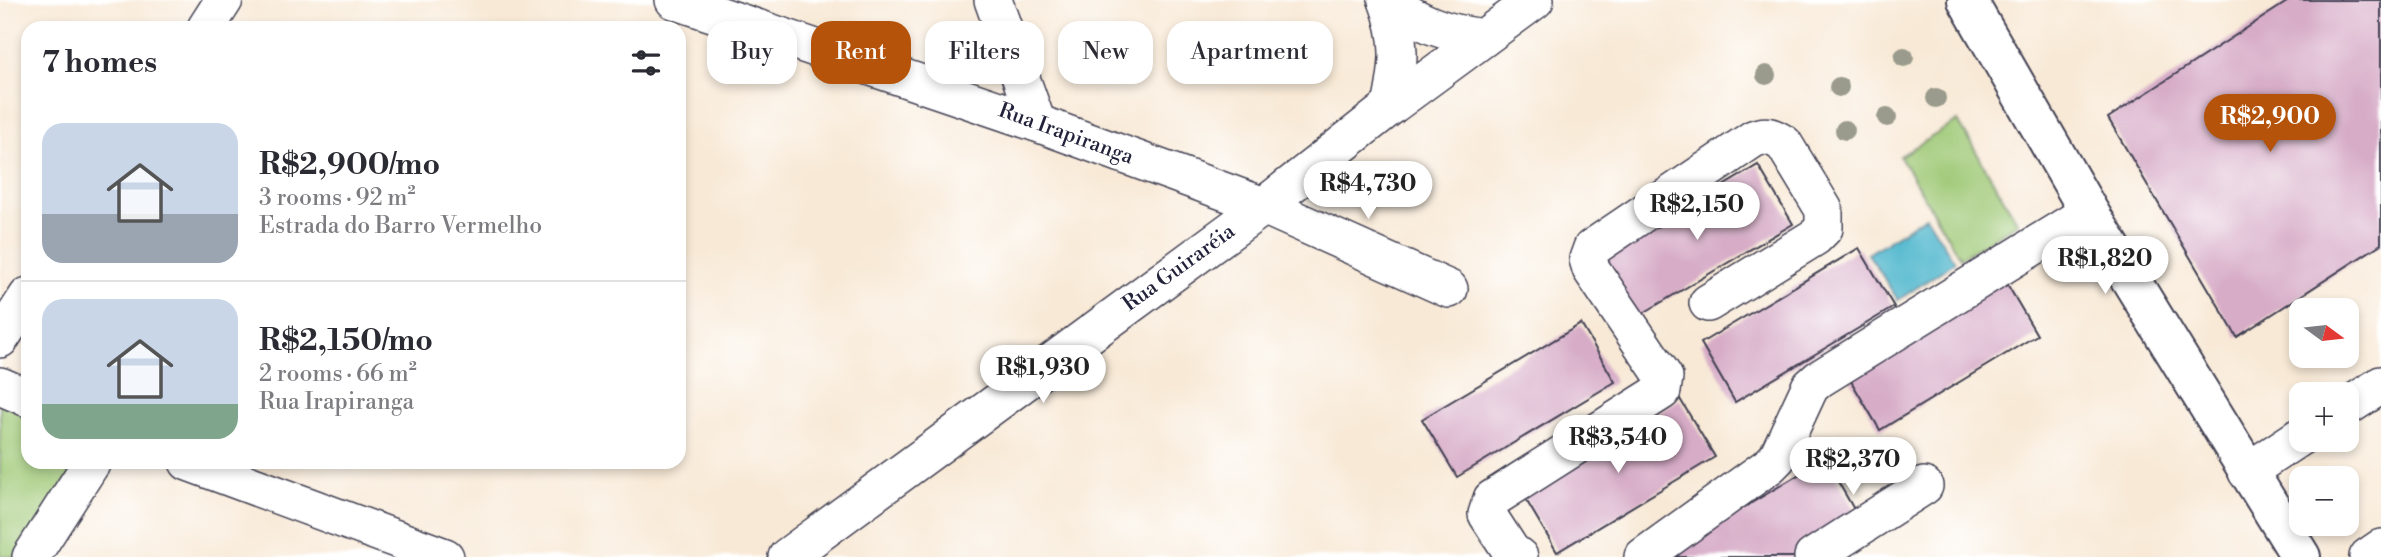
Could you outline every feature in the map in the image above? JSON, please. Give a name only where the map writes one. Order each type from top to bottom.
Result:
[{"type":"main road","points":[[1967,0],[2089,212],[2301,557]]},
{"type":"street","points":[[210,21],[224,0]]},
{"type":"street","name":"Rua Irapiranga","points":[[674,0],[1037,123],[1264,206],[1449,289]]},
{"type":"street","points":[[993,0],[1037,123]]},
{"type":"street","points":[[1387,0],[1415,20],[1437,30],[1483,38]]},
{"type":"street","points":[[1387,0],[1398,30],[1399,55],[1391,106]]},
{"type":"street","name":"Rua Guiraréia","points":[[800,554],[1535,0]]},
{"type":"street","points":[[1519,557],[1511,551],[1487,514],[1492,499],[1662,391],[1664,385],[1664,377],[1591,269],[1588,259],[1592,248],[1753,138],[1763,135],[1774,137],[1784,144],[1824,210],[1824,228],[1815,237],[1709,303]]},
{"type":"street","points":[[1643,557],[1770,466],[1777,458],[1810,387],[1819,379],[2089,212]]},
{"type":"street","points":[[0,339],[21,307]]},
{"type":"street","points":[[2359,399],[2381,385]]},
{"type":"street","points":[[0,386],[21,395]]},
{"type":"street","points":[[2247,472],[2289,444]]},
{"type":"street","points":[[30,557],[87,469]]},
{"type":"street","points":[[207,469],[445,557]]},
{"type":"street","points":[[1813,557],[1924,486]]},
{"type":"street","points":[[2368,557],[2381,548]]},
{"type":"green space","points":[[1958,121],[2018,223],[1960,258],[1900,156]]},
{"type":"green space","points":[[0,400],[21,410],[21,469],[74,469],[17,557],[0,557]]},
{"type":"water","points":[[1926,216],[1955,262],[1898,300],[1868,254]]},
{"type":"building","points":[[2290,0],[2381,0],[2381,244],[2297,298],[2289,298],[2289,303],[2237,337],[2108,118]]},
{"type":"building","points":[[1758,165],[1793,224],[1635,318],[1601,260]]},
{"type":"building","points":[[1859,248],[1894,307],[1735,402],[1701,343]]},
{"type":"building","points":[[2003,277],[2037,335],[1880,430],[1845,371]]},
{"type":"building","points":[[1581,324],[1615,382],[1457,477],[1422,419]]},
{"type":"building","points":[[1680,399],[1715,457],[1557,552],[1522,493]]},
{"type":"building","points":[[1825,459],[1859,518],[1794,557],[1668,557],[1666,554]]}]
